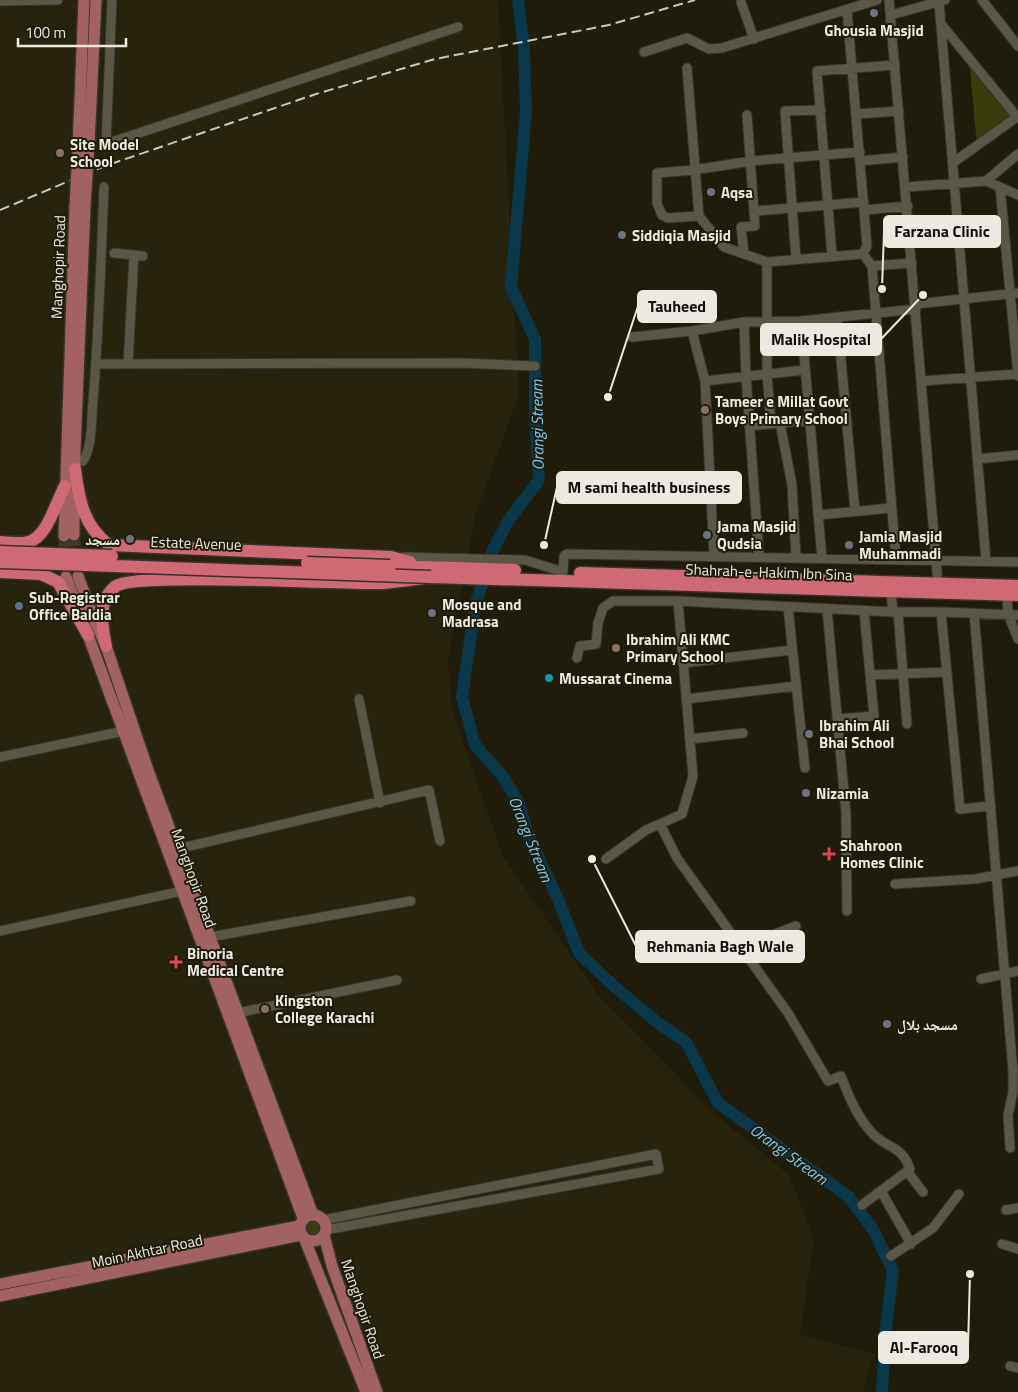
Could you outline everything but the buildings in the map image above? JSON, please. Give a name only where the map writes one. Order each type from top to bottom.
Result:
[{"type":"highway","points":[[75,466],[80,504],[92,528],[100,539],[109,545],[391,561],[432,572]]},
{"type":"highway","points":[[0,544],[29,542],[44,532],[65,486]]},
{"type":"highway","points":[[0,544],[18,548],[22,558],[16,568],[0,571]]},
{"type":"highway","points":[[134,547],[124,549],[118,555],[117,564],[122,572],[194,580]]},
{"type":"highway","name":"Estate Avenue","points":[[0,552],[391,561]]},
{"type":"highway","points":[[0,562],[520,575]]},
{"type":"highway","points":[[0,571],[41,574],[58,582],[88,635]]},
{"type":"highway","points":[[106,646],[101,613],[106,599],[116,586],[124,582],[194,580],[383,583],[432,572]]},
{"type":"highway","name":"Shahrah-e-Hakim Ibn Sina","points":[[520,575],[563,572],[1018,586]]},
{"type":"highway","name":"Shahrah-e-Hakim Ibn Sina","points":[[520,575],[891,593],[1013,595]]},
{"type":"main road","name":"Manghopir Road","points":[[84,0],[78,150],[80,206],[75,466],[69,536],[65,486],[80,206],[89,144],[96,0]]},
{"type":"main road","name":"Manghopir Road","points":[[106,646],[72,577],[88,635],[182,891],[312,1227],[330,1261],[377,1392]]},
{"type":"main road","points":[[106,646],[177,849],[238,1013],[312,1227]]},
{"type":"main road","name":"Manghopir Road","points":[[312,1227],[316,1265],[366,1392]]},
{"type":"main road","name":"Moin Akhtar Road","points":[[0,1296],[81,1274],[312,1227]]},
{"type":"main road","points":[[316,1265],[321,1257],[330,1261]]},
{"type":"main road","name":"Moin Akhtar Road","points":[[0,1284],[81,1274]]},
{"type":"street","points":[[0,1],[58,0]]},
{"type":"street","points":[[112,0],[106,144],[458,27]]},
{"type":"street","points":[[644,52],[681,38],[687,38],[715,50],[877,0]]},
{"type":"street","points":[[889,0],[908,206],[938,584]]},
{"type":"street","points":[[982,0],[1018,46]]},
{"type":"street","points":[[891,15],[942,1],[940,23],[954,162],[954,183],[986,561]]},
{"type":"street","points":[[741,2],[754,39]]},
{"type":"street","points":[[847,10],[867,246],[863,254]]},
{"type":"street","points":[[940,23],[1018,117],[954,162]]},
{"type":"street","points":[[832,256],[817,71],[895,65]]},
{"type":"street","points":[[687,68],[699,216],[724,247],[768,262],[863,254]]},
{"type":"street","points":[[796,259],[786,111],[821,110]]},
{"type":"street","points":[[857,114],[899,111]]},
{"type":"street","points":[[744,254],[741,227],[755,226],[747,114]]},
{"type":"street","points":[[986,181],[1018,154]]},
{"type":"street","points":[[699,216],[665,217],[657,203],[657,173],[694,170],[750,161],[824,155],[903,157]]},
{"type":"street","points":[[906,187],[986,181],[1018,195]]},
{"type":"street","points":[[75,466],[86,457],[90,433],[96,364],[104,187]]},
{"type":"street","points":[[922,381],[1018,374],[1014,293],[1000,187]]},
{"type":"street","points":[[754,211],[828,205],[908,206]]},
{"type":"street","points":[[114,253],[138,256],[128,364]]},
{"type":"street","points":[[863,254],[872,266],[896,559]]},
{"type":"street","points":[[768,262],[767,374],[776,423],[792,486],[796,557]]},
{"type":"street","points":[[872,266],[912,263]]},
{"type":"street","points":[[632,337],[692,331],[744,322],[801,321],[876,314],[964,297],[1014,293]]},
{"type":"street","points":[[837,317],[855,512]]},
{"type":"street","points":[[801,321],[822,558]]},
{"type":"street","points":[[744,322],[749,426],[759,556]]},
{"type":"street","points":[[692,331],[705,381],[714,555]]},
{"type":"street","points":[[96,364],[461,363],[535,366]]},
{"type":"street","points":[[705,381],[806,370]]},
{"type":"street","points":[[749,426],[810,420]]},
{"type":"street","points":[[977,459],[1018,455]]},
{"type":"street","points":[[818,515],[892,508]]},
{"type":"street","points":[[391,561],[525,560],[563,572],[564,556],[567,554],[714,555],[1018,562]]},
{"type":"street","points":[[891,593],[903,674],[907,724]]},
{"type":"street","points":[[1013,595],[1008,614],[1018,639]]},
{"type":"street","points":[[577,658],[580,646],[596,644],[598,623],[603,608],[613,601],[678,601],[864,611],[1018,615]]},
{"type":"street","points":[[606,859],[646,830],[682,814],[693,776],[678,601]]},
{"type":"street","points":[[788,607],[805,768]]},
{"type":"street","points":[[827,609],[846,813],[847,911]]},
{"type":"street","points":[[837,719],[874,716],[864,611]]},
{"type":"street","points":[[941,612],[960,809],[991,806]]},
{"type":"street","points":[[974,614],[1005,974],[1014,1044],[1014,1080],[1008,1116],[1010,1148]]},
{"type":"street","points":[[683,663],[792,650]]},
{"type":"street","points":[[870,675],[947,672]]},
{"type":"street","points":[[686,699],[796,686]]},
{"type":"street","points":[[359,698],[380,803]]},
{"type":"street","points":[[0,757],[124,731]]},
{"type":"street","points":[[690,739],[743,733]]},
{"type":"street","points":[[177,849],[429,790],[440,841]]},
{"type":"street","points":[[660,824],[677,858],[788,1012],[828,1081],[842,1076],[851,1102],[867,1126],[876,1136],[901,1151],[909,1166],[910,1169],[862,1205]]},
{"type":"street","points":[[895,884],[996,876],[1018,871]]},
{"type":"street","points":[[0,931],[182,891]]},
{"type":"street","points":[[210,937],[411,901]]},
{"type":"street","points":[[741,947],[796,926]]},
{"type":"street","points":[[982,979],[1018,971]]},
{"type":"street","points":[[238,1013],[397,980]]},
{"type":"street","points":[[656,1154],[659,1169],[565,1184],[312,1227],[656,1154]]},
{"type":"street","points":[[907,1171],[923,1192]]},
{"type":"street","points":[[562,1173],[565,1184]]},
{"type":"street","points":[[881,1191],[911,1244]]},
{"type":"street","points":[[891,1256],[933,1228],[959,1194]]},
{"type":"street","points":[[1006,1210],[1018,1208]]},
{"type":"street","points":[[1002,1244],[1018,1250]]},
{"type":"shaded area","points":[[0,0],[498,0],[519,394],[476,513],[448,659],[452,709],[502,854],[598,995],[714,1113],[790,1176],[814,1239],[800,1335],[874,1354],[863,1392],[0,1392]]},
{"type":"shaded area","points":[[969,58],[1017,117],[977,145]]},
{"type":"shaded area","points":[[313,1219],[320,1222],[323,1229],[320,1236],[313,1239],[306,1236],[303,1229],[306,1222]]},
{"type":"waterway","name":"Orangi Stream","points":[[518,0],[524,48],[526,112],[511,287],[535,339],[535,417],[539,480],[508,521],[493,550],[475,606],[462,697],[475,745],[501,774],[519,803],[528,835],[558,899],[579,953],[615,987],[658,1023],[686,1042],[718,1103],[849,1197],[874,1231],[893,1271],[885,1335],[882,1392]]},
{"type":"tunnel","points":[[74,535],[77,563]]},
{"type":"tunnel","points":[[64,536],[65,563]]},
{"type":"railway","points":[[0,210],[105,166],[316,94],[435,59],[609,25],[695,0]]},
{"type":"place","name":"Ghousia Masjid","points":[[874,13]]},
{"type":"place","name":"Site Model School","points":[[60,153]]},
{"type":"place","name":"Aqsa","points":[[711,192]]},
{"type":"place","name":"Siddiqia Masjid","points":[[622,235]]},
{"type":"place","name":"Farzana Clinic","points":[[882,289]]},
{"type":"place","name":"Malik Hospital","points":[[923,295]]},
{"type":"place","name":"Tauheed","points":[[608,397]]},
{"type":"place","name":"Tameer e Millat Govt Boys Primary School","points":[[705,410]]},
{"type":"place","name":"Jama Masjid Qudsia","points":[[707,535]]},
{"type":"place","name":"مسجد","points":[[130,539]]},
{"type":"place","name":"M sami health business","points":[[544,545]]},
{"type":"place","name":"Jamia Masjid Muhammadi","points":[[849,545]]},
{"type":"place","name":"Sub-Registrar Office Baldia","points":[[19,606]]},
{"type":"place","name":"Mosque and Madrasa","points":[[432,613]]},
{"type":"place","name":"Ibrahim Ali KMC Primary School","points":[[616,648]]},
{"type":"place","name":"Mussarat Cinema","points":[[549,678]]},
{"type":"place","name":"Ibrahim Ali Bhai School","points":[[809,734]]},
{"type":"place","name":"Nizamia","points":[[806,793]]},
{"type":"place","name":"Shahroon Homes Clinic","points":[[829,854]]},
{"type":"place","name":"Rehmania Bagh Wale","points":[[592,859]]},
{"type":"place","name":"Binoria Medical Centre","points":[[176,962]]},
{"type":"place","name":"Kingston College Karachi","points":[[265,1009]]},
{"type":"place","name":"مسجد بلال","points":[[887,1024]]},
{"type":"place","name":"Al-Farooq","points":[[970,1274]]}]
